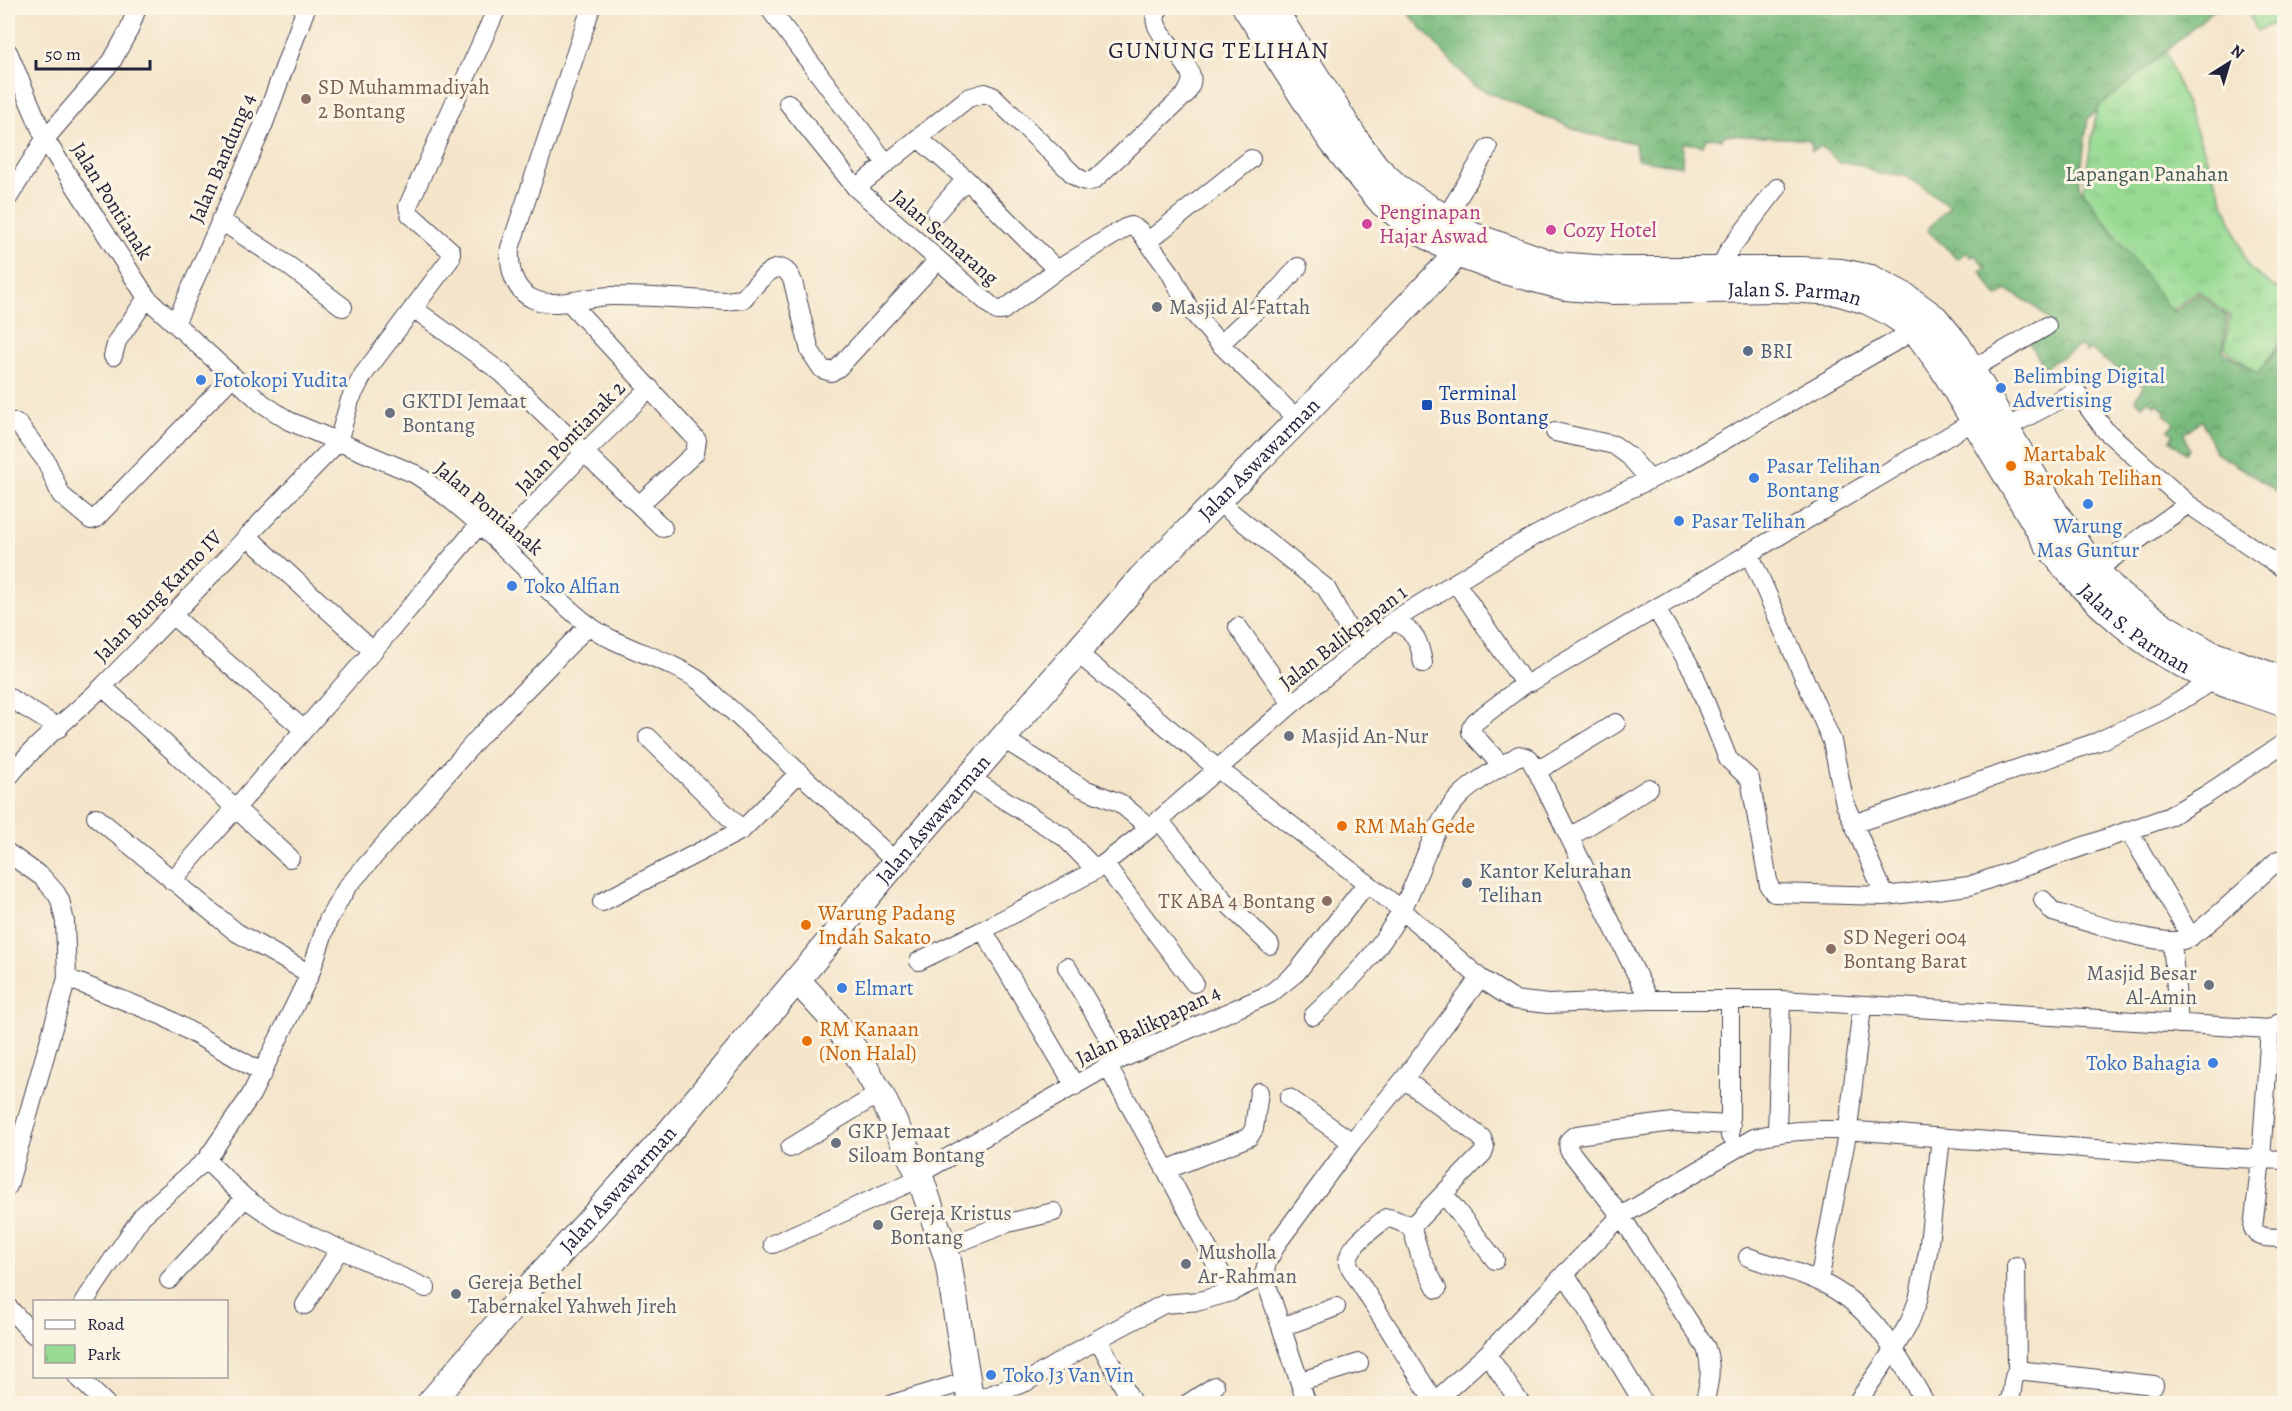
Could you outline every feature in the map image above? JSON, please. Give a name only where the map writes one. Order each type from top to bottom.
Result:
[{"type":"main road","name":"Jalan S. Parman","points":[[1246,8],[1330,139],[1383,204],[1413,227],[1464,244],[1555,265],[1612,270],[1841,272],[1870,278],[1905,296],[1935,318],[1958,346],[2056,514],[2096,570],[2120,596],[2163,627],[2211,654],[2284,680]]},
{"type":"main road","name":"Jalan S. Parman","points":[[1273,8],[1356,140],[1377,168],[1397,187],[1444,219],[1464,244],[1504,271],[1577,288],[1612,291],[1786,289],[1837,292],[1867,301],[1889,312],[1915,330],[1941,367],[2048,545],[2068,572],[2092,598],[2121,623],[2157,648],[2214,680],[2284,704]]},
{"type":"main road","name":"Jalan Aswawarman","points":[[429,1404],[526,1291],[667,1136],[968,777],[1142,578],[1298,420],[1464,244]]},
{"type":"main road","points":[[1967,411],[1977,379]]},
{"type":"main road","points":[[797,980],[829,1015],[854,1049],[880,1093],[920,1176],[945,1248],[959,1318],[970,1396]]},
{"type":"street","points":[[8,198],[45,139],[112,62],[129,30],[137,8]]},
{"type":"street","name":"Jalan Bandung 4","points":[[175,324],[263,126],[289,48],[306,8]]},
{"type":"street","points":[[591,8],[510,248],[509,263],[519,289],[530,298],[542,302],[569,302],[613,296],[734,300],[767,272],[775,268],[783,269],[790,274],[810,351],[822,369],[831,372],[838,368],[938,260]]},
{"type":"street","points":[[769,8],[886,162]]},
{"type":"street","points":[[861,184],[968,98],[985,93],[994,97],[1074,175],[1081,180],[1094,180],[1186,94],[1191,86],[1191,76],[1186,65],[1157,27],[1154,19],[1160,8]]},
{"type":"street","points":[[338,442],[356,387],[452,254],[410,214],[408,206],[492,10]]},
{"type":"street","name":"Jalan Pontianak","points":[[9,62],[45,139],[147,298],[262,403],[289,421],[415,474],[429,483],[589,625],[630,647],[663,660],[701,682],[896,862]]},
{"type":"street","name":"Jalan Semarang","points":[[788,104],[861,184],[938,260],[997,311],[1002,312],[1057,270],[1125,228],[1131,226],[1139,230],[1170,272],[1189,308],[1220,344],[1298,420]]},
{"type":"street","points":[[918,138],[966,179],[1057,270]]},
{"type":"street","points":[[1444,219],[1488,147]]},
{"type":"street","points":[[1147,242],[1251,159]]},
{"type":"street","points":[[936,213],[966,179]]},
{"type":"street","points":[[1719,270],[1729,250],[1777,188]]},
{"type":"street","points":[[220,220],[289,266],[344,307]]},
{"type":"street","points":[[1220,344],[1278,290],[1298,267]]},
{"type":"street","points":[[113,356],[117,341],[147,298]]},
{"type":"street","points":[[569,302],[697,440],[695,453],[639,505]]},
{"type":"street","points":[[413,308],[501,373],[663,528]]},
{"type":"street","points":[[1977,379],[2047,326]]},
{"type":"street","name":"Jalan Balikpapan 1","points":[[919,960],[983,930],[1100,867],[1155,824],[1292,704],[1394,620],[1507,551],[1568,518],[1683,464],[1915,330]]},
{"type":"street","points":[[8,424],[13,422],[19,425],[46,461],[61,495],[88,520],[93,520],[233,376]]},
{"type":"street","name":"Jalan Pontianak 2","points":[[499,543],[584,453],[650,388]]},
{"type":"street","points":[[2006,428],[2076,391],[2105,430],[2188,504],[2284,569]]},
{"type":"street","points":[[1502,766],[1471,732],[1471,728],[1475,722],[1526,683],[1538,680],[1749,553],[1967,411]]},
{"type":"street","points":[[1555,432],[1614,445],[1629,456],[1650,480]]},
{"type":"street","name":"Jalan Bung Karno IV","points":[[8,777],[30,752],[103,687],[338,442]]},
{"type":"street","points":[[1217,501],[1326,588],[1359,649]]},
{"type":"street","points":[[2096,570],[2188,504]]},
{"type":"street","points":[[172,881],[303,729],[374,651],[479,525]]},
{"type":"street","points":[[246,536],[374,651]]},
{"type":"street","points":[[1749,553],[1832,741],[1845,804],[1885,896]]},
{"type":"street","points":[[1456,583],[1521,679],[1526,683]]},
{"type":"street","points":[[1656,609],[1693,671],[1727,756],[1745,773],[1771,890],[1776,893],[1885,896],[1969,886],[2129,831],[2178,811],[2284,743]]},
{"type":"street","points":[[172,615],[303,729]]},
{"type":"street","points":[[1394,620],[1411,630],[1419,642],[1423,663]]},
{"type":"street","points":[[85,1300],[142,1216],[206,1160],[251,1095],[310,974],[328,920],[337,902],[360,870],[480,736],[589,625]]},
{"type":"street","points":[[1238,627],[1292,704]]},
{"type":"street","points":[[1076,652],[1218,769],[1402,910],[1480,978],[1514,1000],[1548,1005],[1649,1000],[1780,1000],[2179,1024],[2277,1025],[2253,1228],[2254,1232],[2260,1236],[2284,1238]]},
{"type":"street","points":[[1853,824],[2097,742],[2164,711],[2214,680]]},
{"type":"street","points":[[103,687],[290,858]]},
{"type":"street","points":[[8,698],[59,728]]},
{"type":"street","points":[[1537,771],[1616,723]]},
{"type":"street","points":[[648,737],[742,830]]},
{"type":"street","points":[[1002,738],[1082,788],[1120,803],[1155,824],[1223,899],[1270,945]]},
{"type":"street","points":[[1313,1016],[1367,964],[1402,910],[1450,809],[1460,796],[1519,755],[1525,755],[1537,771],[1649,1000]]},
{"type":"street","points":[[602,902],[742,830],[799,773]]},
{"type":"street","points":[[968,777],[1064,837],[1100,867],[1194,983]]},
{"type":"street","points":[[1570,837],[1649,788]]},
{"type":"street","points":[[96,817],[236,932],[310,974]]},
{"type":"street","points":[[2129,831],[2191,937]]},
{"type":"street","points":[[8,853],[42,877],[60,900],[65,922],[67,978],[8,1186]]},
{"type":"street","points":[[2043,900],[2053,912],[2156,940],[2172,941],[2191,937],[2278,860]]},
{"type":"street","name":"Jalan Balikpapan 4","points":[[773,1244],[920,1176],[1114,1063],[1270,993],[1285,983],[1320,944],[1367,883]]},
{"type":"street","points":[[983,930],[1075,1086]]},
{"type":"street","points":[[2172,941],[2179,1024]]},
{"type":"street","points":[[1067,967],[1166,1170],[1231,1292]]},
{"type":"street","points":[[67,978],[163,1016],[263,1073]]},
{"type":"street","points":[[1307,1404],[1264,1276],[1268,1262],[1278,1242],[1352,1142],[1404,1079],[1480,978]]},
{"type":"street","points":[[1730,999],[1730,1153]]},
{"type":"street","points":[[1777,1132],[1780,1000]]},
{"type":"street","points":[[1819,1281],[1848,1129],[1862,1006]]},
{"type":"street","points":[[1404,1079],[1485,1143],[1483,1153],[1411,1226]]},
{"type":"street","points":[[1166,1170],[1249,1137],[1254,1130],[1259,1092]]},
{"type":"street","points":[[790,1148],[880,1093]]},
{"type":"street","points":[[1289,1098],[1352,1142]]},
{"type":"street","points":[[1704,1404],[1711,1372],[1711,1361],[1706,1348],[1621,1216],[1567,1145],[1572,1137],[1673,1122],[1731,1125]]},
{"type":"street","points":[[1411,1226],[1386,1218],[1351,1250],[1348,1254],[1348,1264],[1434,1403],[1486,1354],[1621,1216],[1754,1138],[1777,1132],[1848,1129],[1941,1138],[2284,1160]]},
{"type":"street","points":[[1857,1404],[1910,1321],[1924,1278],[1941,1138]]},
{"type":"street","points":[[206,1160],[245,1198],[278,1221],[426,1288]]},
{"type":"street","points":[[1444,1194],[1495,1260]]},
{"type":"street","points":[[169,1280],[245,1198]]},
{"type":"street","points":[[945,1248],[1008,1223],[1054,1212]]},
{"type":"street","points":[[1411,1226],[1420,1258],[1437,1289]]},
{"type":"street","points":[[305,1305],[339,1250]]},
{"type":"street","points":[[1748,1257],[1819,1281],[1845,1296],[1868,1316],[1894,1348],[1926,1404]]},
{"type":"street","points":[[2007,1404],[2011,1399],[2013,1378],[2017,1370],[2016,1266]]},
{"type":"street","points":[[1565,1273],[1644,1404]]},
{"type":"street","points":[[892,1404],[970,1396],[1026,1382],[1098,1339],[1164,1305],[1200,1301],[1231,1292],[1264,1276]]},
{"type":"street","points":[[1282,1327],[1336,1306]]},
{"type":"street","points":[[8,1307],[33,1334]]},
{"type":"street","points":[[1098,1339],[1132,1404]]},
{"type":"street","points":[[1486,1354],[1521,1404]]},
{"type":"street","points":[[1301,1381],[1359,1363]]},
{"type":"street","points":[[2017,1370],[2154,1385]]},
{"type":"street","points":[[78,1378],[106,1404]]},
{"type":"street","points":[[1187,1404],[1215,1386]]},
{"type":"green space","points":[[1404,8],[2216,8],[2088,118],[2079,186],[2174,312],[2198,293],[2227,316],[2223,351],[2258,374],[2284,340],[2284,498],[2271,487],[2215,452],[2202,420],[2184,433],[2189,449],[2186,453],[2170,440],[2173,434],[2168,430],[2174,423],[2164,414],[2166,411],[2157,403],[2154,405],[2148,400],[2142,406],[2135,399],[2144,385],[2089,349],[2086,352],[2082,345],[2044,367],[2027,339],[2051,324],[2037,309],[2007,291],[1997,297],[1981,272],[1986,267],[1975,255],[1971,257],[1967,252],[1958,259],[1927,230],[1950,206],[1904,175],[1878,174],[1860,164],[1840,163],[1821,146],[1812,151],[1811,142],[1804,139],[1724,135],[1722,139],[1706,138],[1703,145],[1683,143],[1682,166],[1637,159],[1635,143],[1584,133],[1473,86]]},
{"type":"green space","points":[[2246,8],[2284,8],[2284,18],[2257,31]]},
{"type":"green space","name":"Lapangan Panahan","points":[[2166,52],[2249,268],[2275,288],[2284,289],[2284,336],[2258,374],[2225,348],[2230,316],[2198,290],[2171,311],[2083,191],[2097,108]]},
{"type":"place","name":"SD Muhammadiyah 2 Bontang","points":[[306,99]]},
{"type":"place","name":"Penginapan Hajar Aswad","points":[[1367,224]]},
{"type":"place","name":"Cozy Hotel","points":[[1551,230]]},
{"type":"place","name":"Masjid Al-Fattah","points":[[1157,307]]},
{"type":"place","name":"BRI","points":[[1748,351]]},
{"type":"place","name":"Fotokopi Yudita","points":[[201,380]]},
{"type":"place","name":"Belimbing Digital Advertising","points":[[2001,388]]},
{"type":"place","name":"Terminal Bus Bontang","points":[[1427,405]]},
{"type":"place","name":"GKTDI Jemaat Bontang","points":[[390,413]]},
{"type":"place","name":"Martabak Barokah Telihan","points":[[2011,466]]},
{"type":"place","name":"Pasar Telihan Bontang","points":[[1754,478]]},
{"type":"place","name":"Warung Mas Guntur","points":[[2088,504]]},
{"type":"place","name":"Pasar Telihan","points":[[1679,521]]},
{"type":"place","name":"Toko Alfian","points":[[512,586]]},
{"type":"place","name":"Masjid An-Nur","points":[[1289,736]]},
{"type":"place","name":"RM Mah Gede","points":[[1342,826]]},
{"type":"place","name":"Kantor Kelurahan Telihan","points":[[1467,883]]},
{"type":"place","name":"TK ABA 4 Bontang","points":[[1327,901]]},
{"type":"place","name":"Warung Padang Indah Sakato","points":[[806,925]]},
{"type":"place","name":"SD Negeri 004 Bontang Barat","points":[[1831,949]]},
{"type":"place","name":"Masjid Besar Al-Amin","points":[[2209,985]]},
{"type":"place","name":"Elmart","points":[[842,988]]},
{"type":"place","name":"RM Kanaan (Non Halal)","points":[[807,1041]]},
{"type":"place","name":"Toko Bahagia","points":[[2213,1063]]},
{"type":"place","name":"GKP Jemaat Siloam Bontang","points":[[836,1143]]},
{"type":"place","name":"Gereja Kristus Bontang","points":[[878,1225]]},
{"type":"place","name":"Musholla Ar-Rahman","points":[[1186,1264]]},
{"type":"place","name":"Gereja Bethel Tabernakel Yahweh Jireh","points":[[456,1294]]},
{"type":"place","name":"Toko J3 Van Vin","points":[[991,1375]]},
{"type":"district","name":"GUNUNG TELIHAN","points":[[1219,50]]}]
